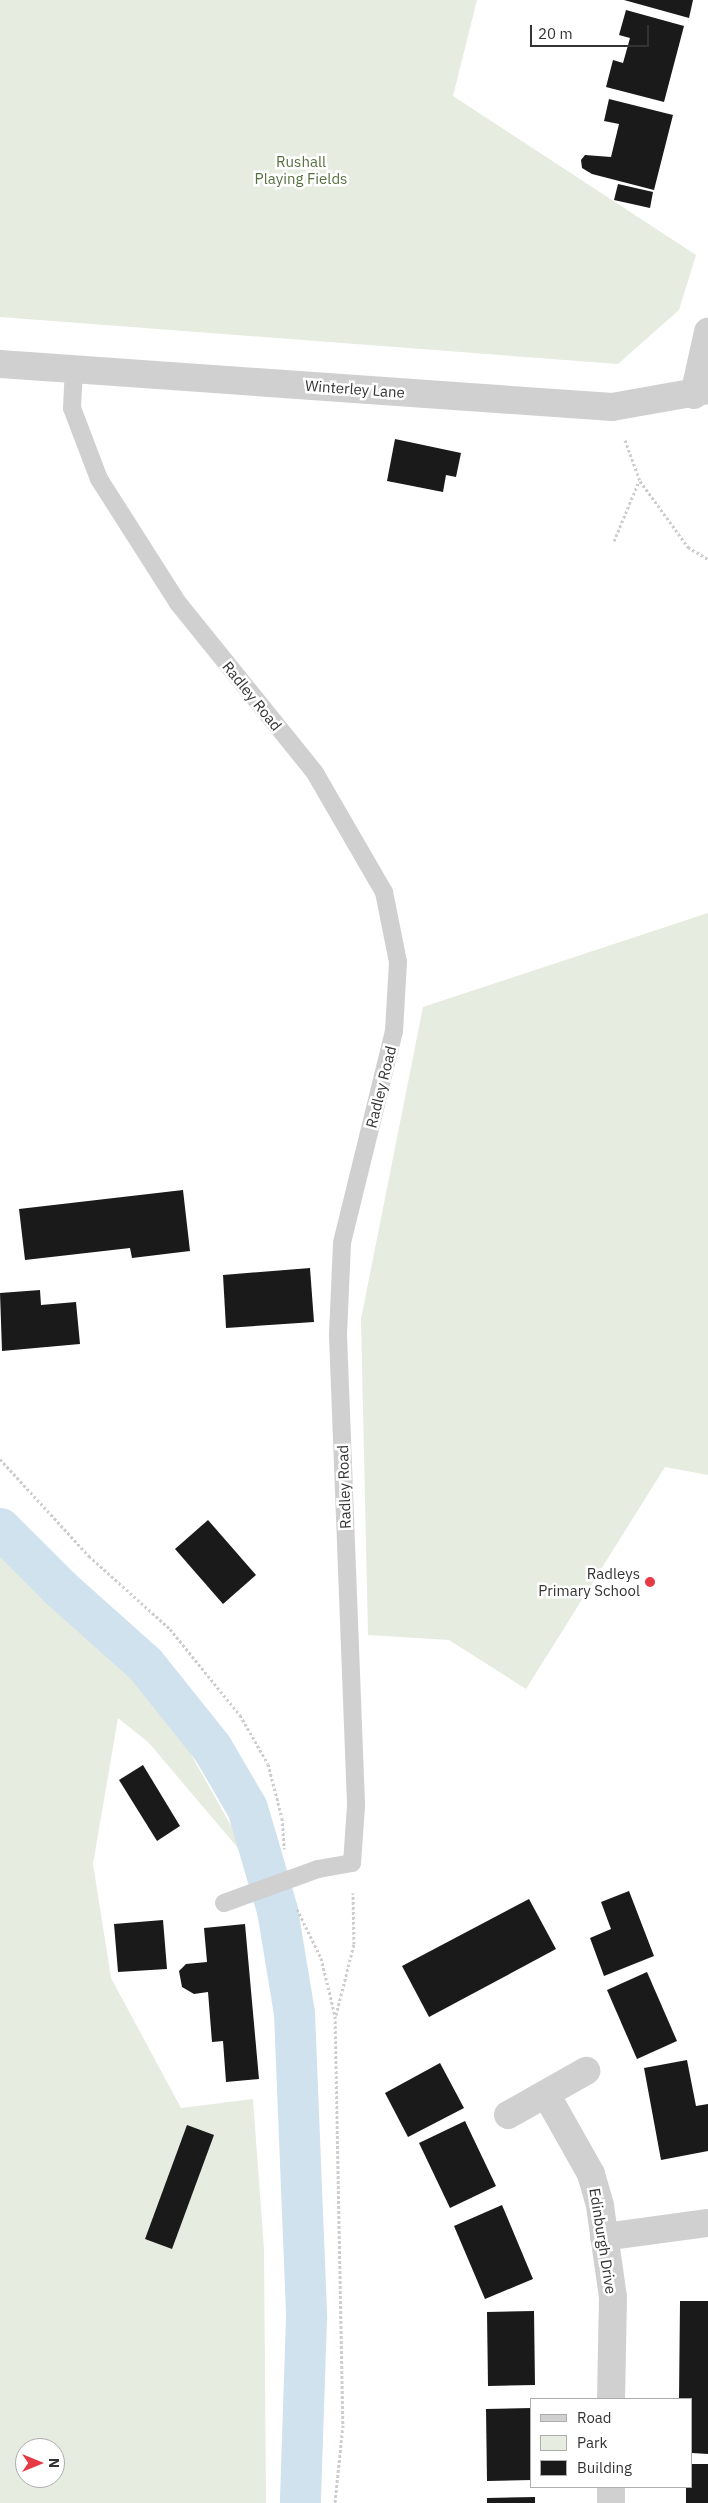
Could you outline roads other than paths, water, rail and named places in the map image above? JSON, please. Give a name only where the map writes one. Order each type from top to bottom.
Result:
[{"type":"street","points":[[701,393],[708,332]]},
{"type":"street","name":"Winterley Lane","points":[[0,364],[612,407],[701,393]]},
{"type":"street","points":[[508,2115],[586,2071]]},
{"type":"street","name":"Edinburgh Drive","points":[[546,2094],[591,2174],[604,2237],[613,2297],[612,2398]]},
{"type":"street","points":[[604,2237],[708,2222]]},
{"type":"street","points":[[611,2488],[611,2503]]},
{"type":"lane","name":"Radley Road","points":[[74,369],[72,408],[99,479],[178,603],[315,773],[384,892],[398,962],[394,1031],[342,1243],[338,1335],[356,1806],[352,1863],[318,1869],[224,1903]]},
{"type":"waterway","points":[[0,1528],[61,1589],[145,1664],[212,1748],[247,1808],[277,1910],[294,2013],[306,2318],[300,2503]]},
{"type":"place","name":"Radleys Primary School","points":[[650,1582]]},
{"type":"park label","name":"Rushall Playing Fields","points":[[301,170]]}]
